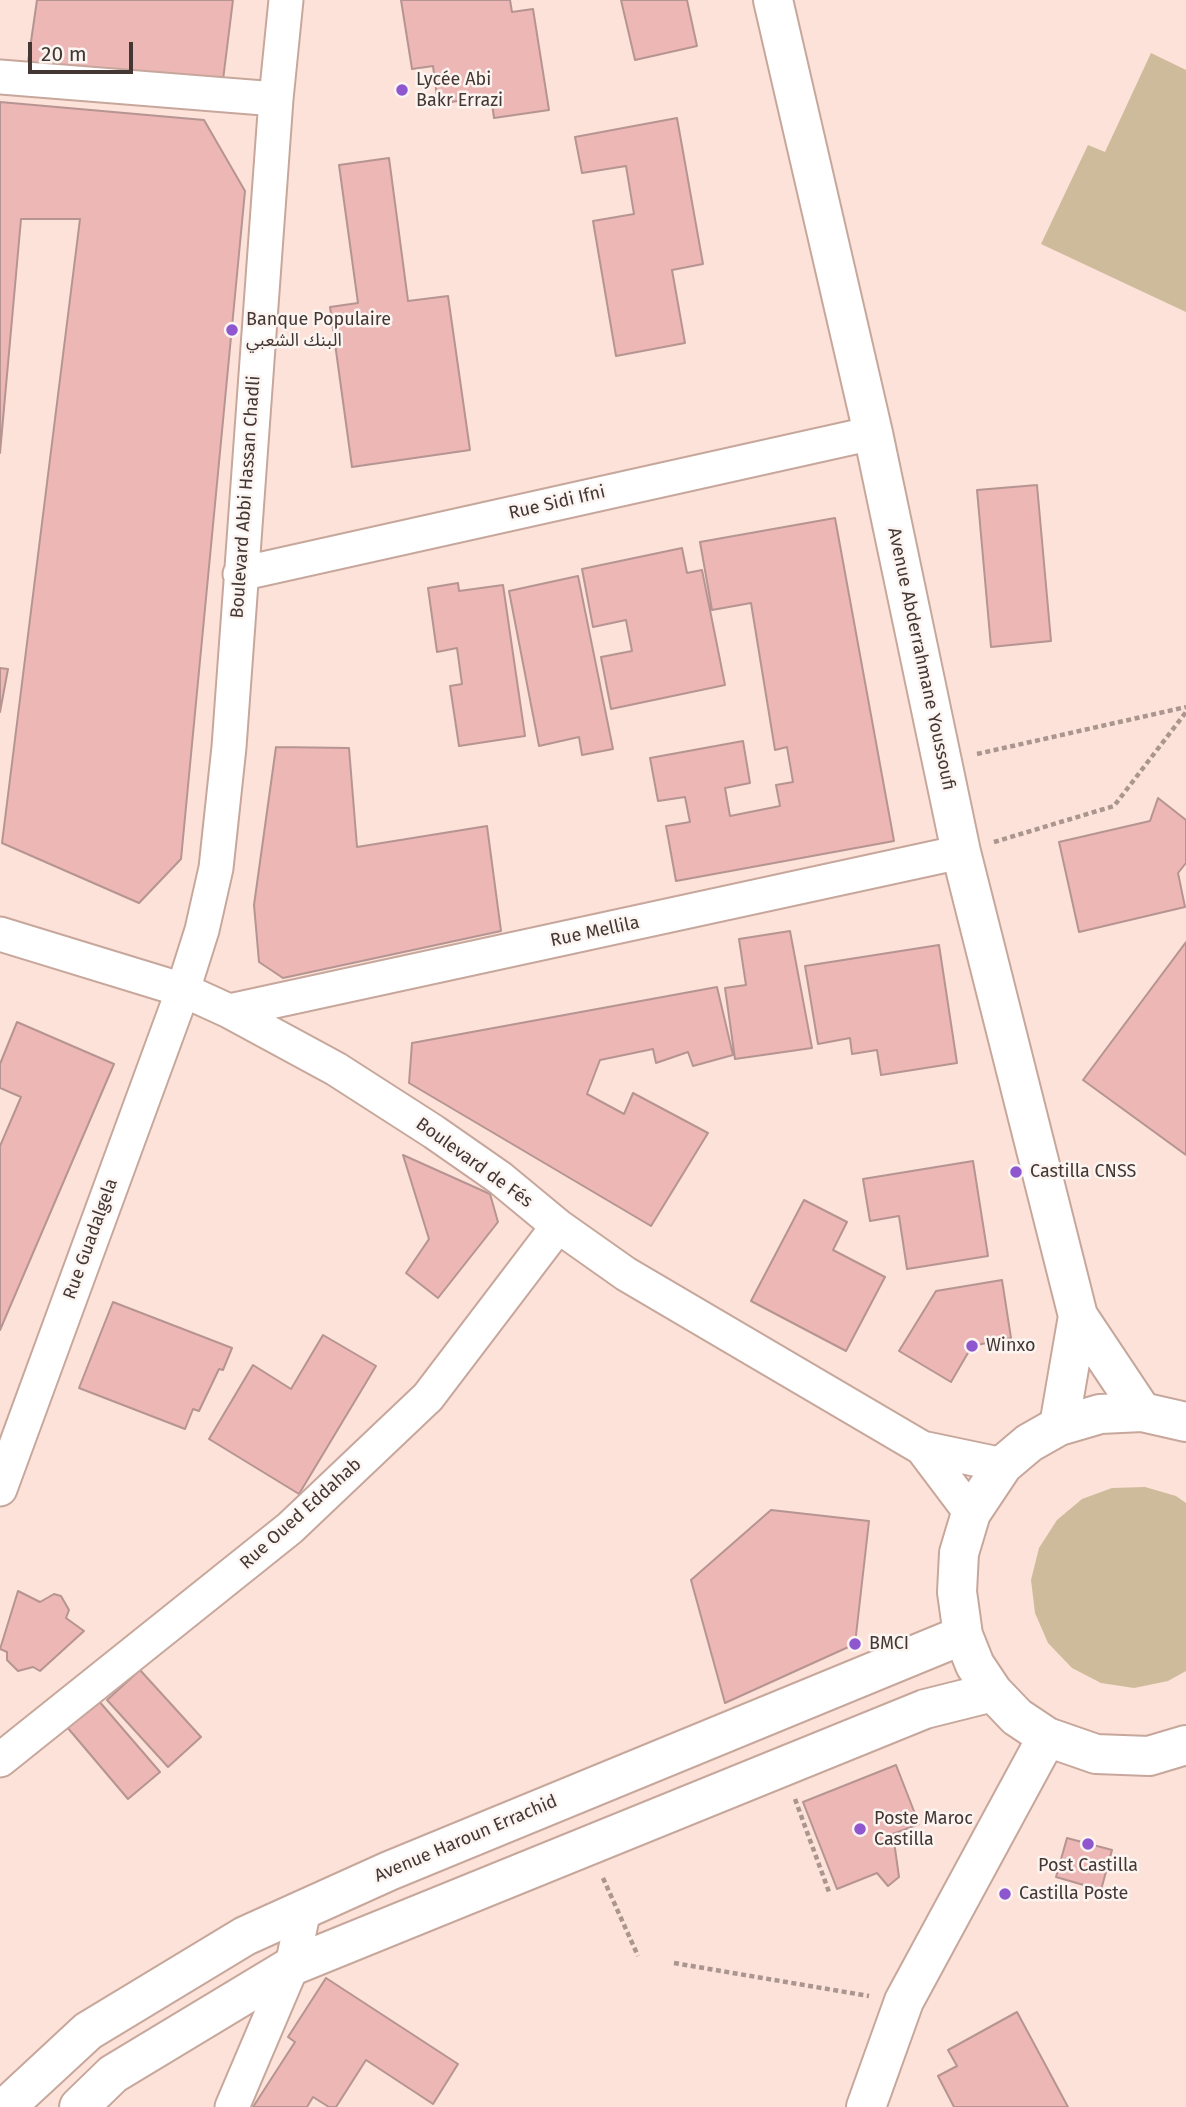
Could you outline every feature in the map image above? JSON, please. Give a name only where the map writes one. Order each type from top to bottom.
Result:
[{"type":"main road","name":"Avenue Abderrahmane Youssoufi","points":[[774,0],[873,433],[961,852],[1078,1316],[1142,1412]]},
{"type":"main road","name":"Avenue Abderrahmane Youssoufi","points":[[1059,1426],[1078,1316]]},
{"type":"main road","points":[[1186,1422],[1142,1412],[1100,1414],[1059,1426],[1029,1443],[1003,1465],[971,1513],[959,1553],[957,1592],[963,1635],[975,1665],[993,1692],[1017,1717],[1047,1737],[1096,1755],[1149,1756],[1186,1745]]},
{"type":"main road","name":"Avenue Haroun Errachid","points":[[6,2107],[88,2031],[245,1936],[963,1635]]},
{"type":"main road","points":[[79,2107],[113,2074],[292,1966],[925,1709],[993,1692]]},
{"type":"main road","points":[[866,2107],[904,2001],[1047,1737]]},
{"type":"street","name":"Boulevard Abbi Hassan Chadli","points":[[183,990],[202,930],[216,868],[229,747],[276,99],[286,0]]},
{"type":"street","points":[[0,77],[276,99]]},
{"type":"street","name":"Rue Sidi Ifni","points":[[240,574],[873,433]]},
{"type":"street","name":"Rue Mellila","points":[[229,1011],[961,852]]},
{"type":"street","name":"Boulevard de Fés","points":[[0,934],[183,990],[229,1011],[336,1069],[434,1132],[500,1178],[558,1226],[626,1274],[922,1448],[1003,1465]]},
{"type":"street","name":"Rue Guadalgela","points":[[0,1489],[183,990]]},
{"type":"street","name":"Rue Oued Eddahab","points":[[0,1760],[290,1528],[420,1406],[471,1343],[558,1226]]},
{"type":"street","name":"Boulevard de Fés","points":[[922,1448],[971,1513]]},
{"type":"street","points":[[232,2107],[292,1966],[304,1909]]},
{"type":"path","points":[[942,761],[1186,710]]},
{"type":"path","points":[[961,852],[1114,806],[1186,710]]},
{"type":"path","points":[[782,1766],[829,1892]]},
{"type":"path","points":[[588,1845],[639,1956]]},
{"type":"path","points":[[674,1964],[904,2001]]},
{"type":"shaded area","points":[[1151,53],[1186,70],[1186,312],[1041,244],[1088,145],[1105,152]]},
{"type":"shaded area","points":[[1145,1487],[1176,1496],[1186,1503],[1186,1671],[1168,1681],[1134,1688],[1101,1683],[1072,1668],[1048,1643],[1035,1613],[1031,1580],[1039,1548],[1057,1520],[1082,1499],[1112,1488]]},
{"type":"building","points":[[37,0],[233,0],[223,80],[27,69]]},
{"type":"building","points":[[401,0],[510,0],[512,12],[533,9],[549,110],[494,118],[491,96],[438,104],[433,66],[412,69]]},
{"type":"building","points":[[621,0],[687,0],[697,46],[635,60]]},
{"type":"building","points":[[0,102],[204,120],[245,191],[181,859],[139,903],[2,843],[80,219],[21,219],[0,453]]},
{"type":"building","points":[[677,118],[703,264],[672,270],[685,343],[616,356],[593,221],[634,214],[626,166],[582,173],[575,137]]},
{"type":"building","points":[[389,158],[408,301],[448,296],[470,450],[352,467],[330,307],[358,303],[339,165]]},
{"type":"building","points":[[1037,485],[1051,641],[991,647],[977,490]]},
{"type":"building","points":[[835,518],[894,841],[676,881],[666,826],[690,822],[685,797],[658,801],[650,758],[743,741],[750,783],[725,788],[730,816],[780,806],[776,785],[793,782],[787,747],[775,750],[751,603],[712,610],[700,542]]},
{"type":"building","points":[[682,548],[687,573],[702,570],[725,685],[611,709],[601,657],[632,651],[626,620],[593,627],[582,569]]},
{"type":"building","points":[[578,576],[613,749],[582,755],[579,737],[539,746],[509,591]]},
{"type":"building","points":[[458,583],[459,591],[503,585],[525,736],[459,746],[450,686],[462,684],[457,648],[437,652],[428,588]]},
{"type":"building","points":[[0,668],[8,669],[0,712]]},
{"type":"building","points":[[276,747],[349,748],[357,847],[487,826],[501,931],[283,978],[259,962],[254,905]]},
{"type":"building","points":[[1158,798],[1186,820],[1186,863],[1178,873],[1185,907],[1079,932],[1059,842],[1150,821]]},
{"type":"building","points":[[790,931],[812,1048],[735,1059],[725,988],[746,985],[739,939]]},
{"type":"building","points":[[1186,942],[1186,1155],[1083,1080]]},
{"type":"building","points":[[939,945],[957,1063],[881,1075],[877,1050],[852,1054],[850,1038],[818,1044],[805,966]]},
{"type":"building","points":[[717,987],[733,1055],[693,1066],[688,1052],[656,1063],[653,1049],[600,1060],[587,1094],[624,1114],[633,1093],[708,1133],[651,1226],[409,1083],[412,1043]]},
{"type":"building","points":[[17,1022],[114,1064],[0,1330],[0,1146],[21,1097],[0,1088],[0,1064]]},
{"type":"building","points":[[403,1155],[490,1194],[498,1222],[438,1298],[406,1273],[429,1239]]},
{"type":"building","points":[[973,1161],[988,1256],[907,1269],[899,1216],[870,1221],[863,1179]]},
{"type":"building","points":[[804,1200],[847,1222],[833,1250],[885,1277],[846,1351],[751,1301]]},
{"type":"building","points":[[1002,1280],[1011,1338],[972,1346],[951,1382],[899,1351],[936,1291]]},
{"type":"building","points":[[113,1302],[232,1348],[223,1370],[219,1369],[199,1411],[193,1409],[185,1429],[79,1388]]},
{"type":"building","points":[[323,1335],[376,1366],[299,1494],[209,1439],[253,1365],[291,1389]]},
{"type":"building","points":[[771,1510],[869,1521],[855,1644],[725,1703],[691,1580]]},
{"type":"building","points":[[18,1591],[40,1602],[54,1594],[61,1596],[69,1610],[66,1618],[84,1631],[40,1671],[33,1667],[18,1671],[7,1660],[7,1652],[0,1649]]},
{"type":"building","points":[[140,1670],[201,1737],[168,1767],[107,1700]]},
{"type":"building","points":[[98,1700],[160,1772],[128,1799],[67,1727]]},
{"type":"building","name":"Poste Maroc Castilla","points":[[896,1765],[919,1824],[893,1834],[899,1877],[888,1886],[877,1873],[837,1889],[803,1802]]},
{"type":"building","points":[[1067,1838],[1112,1850],[1101,1890],[1056,1877]]},
{"type":"building","points":[[326,1978],[458,2064],[433,2104],[366,2060],[336,2107],[329,2107],[313,2097],[307,2107],[253,2107],[295,2042],[288,2037]]},
{"type":"building","points":[[1017,2012],[1068,2107],[954,2107],[938,2076],[957,2066],[948,2050]]},
{"type":"place","name":"Lycée Abi Bakr Errazi","points":[[402,90]]},
{"type":"place","name":"Banque Populaire البنك الشعبي","points":[[232,330]]},
{"type":"place","name":"Castilla CNSS","points":[[1016,1172]]},
{"type":"place","name":"Winxo","points":[[972,1346]]},
{"type":"place","name":"BMCI","points":[[855,1644]]},
{"type":"place","name":"Poste Maroc Castilla","points":[[860,1829]]},
{"type":"place","name":"Post Castilla","points":[[1088,1844]]},
{"type":"place","name":"Castilla Poste","points":[[1005,1894]]}]
